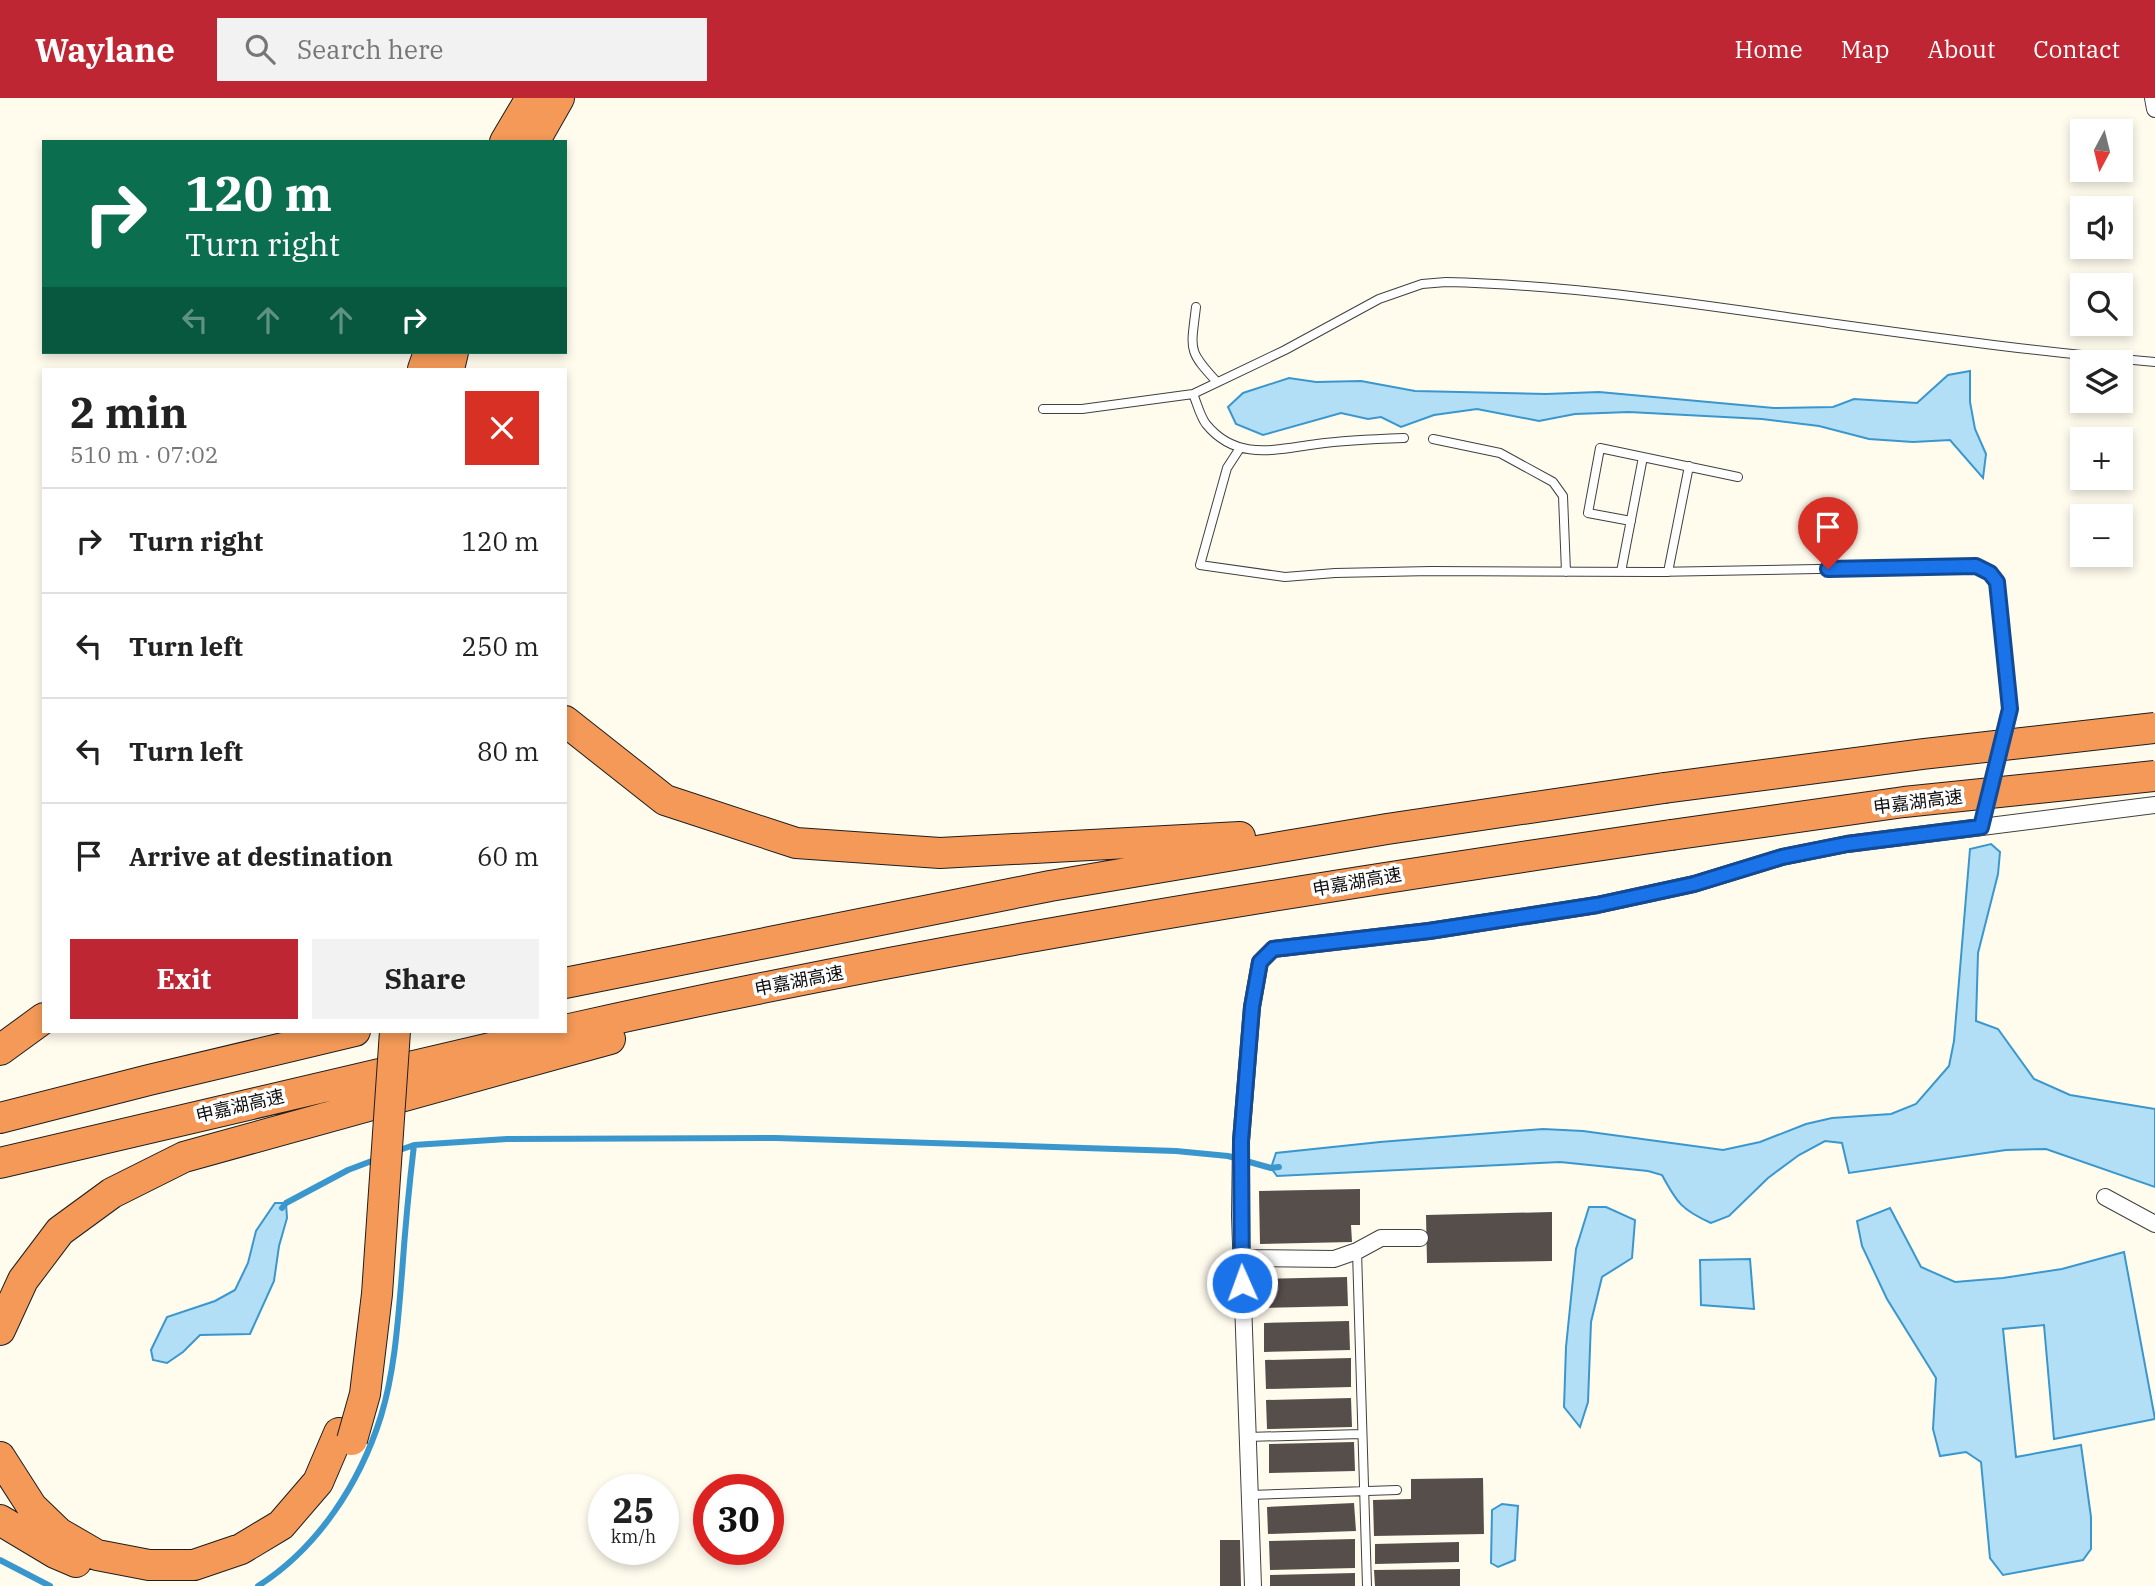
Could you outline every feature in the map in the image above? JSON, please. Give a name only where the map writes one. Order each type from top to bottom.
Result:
[{"type":"highway","points":[[506,140],[531,98]]},
{"type":"highway","points":[[535,140],[559,98]]},
{"type":"highway","points":[[567,723],[664,800],[796,843],[940,853],[1387,830]]},
{"type":"highway","points":[[567,983],[1050,886],[1387,830],[1664,788],[1923,754],[2155,728]]},
{"type":"highway","name":"申嘉湖高速","points":[[567,1029],[866,968],[1394,876],[1904,802],[2155,776]]},
{"type":"highway","points":[[0,1330],[23,1280],[60,1231],[112,1193],[184,1157],[866,968]]},
{"type":"highway","points":[[0,1051],[42,1020]]},
{"type":"highway","points":[[0,1118],[347,1033]]},
{"type":"highway","points":[[0,1520],[55,1553],[103,1575],[162,1584],[218,1574],[271,1551],[317,1507],[339,1472],[346,1436],[361,1306],[378,1033]]},
{"type":"highway","points":[[0,1457],[32,1507],[59,1533],[97,1555],[149,1565],[194,1565],[242,1549],[281,1525],[318,1482],[346,1436],[366,1394],[377,1294],[395,1033]]},
{"type":"highway","name":"申嘉湖高速","points":[[0,1163],[551,1033]]},
{"type":"street","points":[[2153,98],[2155,109]]},
{"type":"street","points":[[1253,1586],[1241,1258],[1241,1141],[1256,985],[1260,962],[1273,949],[1429,931],[1597,905],[1694,884],[1782,857],[1847,844],[2155,805]]},
{"type":"street","points":[[2105,1197],[2155,1224]]},
{"type":"street","points":[[1241,1258],[1334,1259],[1381,1238],[1420,1238]]},
{"type":"lane","points":[[1043,410],[1082,409],[1193,394],[1285,350],[1379,299],[1422,284],[1446,282],[1614,293],[1964,342],[2155,362]]},
{"type":"lane","points":[[1196,307],[1191,349],[1200,364],[1217,382]]},
{"type":"lane","points":[[1193,394],[1205,423],[1240,448],[1260,452],[1328,443],[1404,438]]},
{"type":"lane","points":[[1433,439],[1500,453],[1553,482],[1563,496],[1566,572]]},
{"type":"lane","points":[[1240,448],[1227,468],[1199,565],[1286,577],[1431,571],[1668,572],[1976,566],[1990,573],[1997,582],[2010,709],[1981,827]]},
{"type":"lane","points":[[1631,521],[1588,513],[1600,448],[1738,477]]},
{"type":"lane","points":[[1621,572],[1643,457]]},
{"type":"lane","points":[[1668,572],[1689,466]]},
{"type":"lane","points":[[1357,1251],[1367,1586]]},
{"type":"lane","points":[[1247,1437],[1363,1434]]},
{"type":"lane","points":[[1249,1495],[1397,1490]]},
{"type":"water","points":[[1970,371],[1970,402],[1975,429],[1986,454],[1983,478],[1950,440],[1913,442],[1869,439],[1819,426],[1762,419],[1629,412],[1575,414],[1539,421],[1477,409],[1434,415],[1401,427],[1381,417],[1368,419],[1341,413],[1263,435],[1236,424],[1228,407],[1243,393],[1289,378],[1316,382],[1361,381],[1415,391],[1546,394],[1599,392],[1774,408],[1833,407],[1854,399],[1917,403],[1948,375]]},
{"type":"water","points":[[1991,844],[2000,852],[1998,874],[1978,953],[1976,1021],[1998,1029],[2034,1079],[2070,1095],[2155,1109],[2155,1187],[2046,1149],[2006,1150],[1849,1173],[1842,1143],[1825,1141],[1799,1155],[1768,1178],[1729,1216],[1711,1223],[1681,1205],[1662,1175],[1648,1171],[1560,1162],[1277,1176],[1271,1168],[1276,1153],[1543,1129],[1583,1131],[1723,1150],[1760,1142],[1806,1124],[1832,1118],[1891,1114],[1916,1104],[1949,1066],[1954,1041],[1970,849]]},
{"type":"water","points":[[275,1203],[286,1203],[287,1218],[279,1246],[274,1281],[250,1334],[200,1335],[167,1363],[153,1360],[151,1350],[167,1317],[215,1301],[235,1290],[248,1263],[256,1231]]},
{"type":"water","points":[[1589,1207],[1606,1207],[1635,1220],[1632,1258],[1602,1277],[1591,1322],[1588,1402],[1580,1427],[1564,1407],[1566,1347],[1576,1249]]},
{"type":"water","points":[[1890,1208],[1921,1267],[1955,1282],[2062,1269],[2124,1252],[2155,1419],[2054,1439],[2044,1325],[2003,1329],[2016,1457],[2081,1445],[2091,1517],[2091,1549],[2083,1560],[2003,1575],[1990,1558],[1981,1462],[1966,1452],[1940,1456],[1933,1429],[1936,1378],[1887,1299],[1862,1246],[1857,1221]]},
{"type":"water","points":[[1750,1259],[1754,1309],[1701,1305],[1700,1260]]},
{"type":"water","points":[[1502,1504],[1518,1506],[1515,1560],[1498,1567],[1491,1563],[1492,1510]]},
{"type":"building","points":[[1360,1189],[1360,1225],[1351,1225],[1352,1242],[1260,1244],[1259,1191]]},
{"type":"building","points":[[1552,1212],[1552,1261],[1427,1263],[1426,1215]]},
{"type":"building","points":[[1347,1277],[1348,1306],[1263,1308],[1262,1279]]},
{"type":"building","points":[[1349,1321],[1350,1350],[1264,1352],[1264,1323]]},
{"type":"building","points":[[1351,1358],[1351,1387],[1266,1389],[1265,1360]]},
{"type":"building","points":[[1351,1398],[1352,1427],[1267,1429],[1266,1400]]},
{"type":"building","points":[[1354,1442],[1355,1471],[1269,1473],[1269,1444]]},
{"type":"building","points":[[1483,1478],[1484,1534],[1374,1536],[1373,1500],[1411,1499],[1411,1479]]},
{"type":"building","points":[[1354,1503],[1356,1531],[1268,1534],[1267,1507]]},
{"type":"building","points":[[1355,1539],[1355,1568],[1270,1570],[1269,1541]]},
{"type":"building","points":[[1220,1540],[1240,1540],[1241,1586],[1220,1586]]},
{"type":"building","points":[[1459,1542],[1459,1562],[1375,1564],[1375,1544]]},
{"type":"building","points":[[1460,1569],[1460,1586],[1375,1586],[1374,1570]]},
{"type":"building","points":[[1355,1573],[1355,1586],[1270,1586],[1270,1575]]},
{"type":"waterway","points":[[394,1152],[414,1145],[507,1139],[776,1138],[1176,1151],[1228,1156],[1271,1168],[1279,1167]]},
{"type":"waterway","points":[[258,1586],[300,1553],[334,1512],[361,1465],[381,1416],[395,1345],[414,1145]]},
{"type":"waterway","points":[[282,1208],[286,1203],[348,1170],[377,1159]]},
{"type":"waterway","points":[[0,1560],[50,1586]]},
{"type":"route","points":[[1242,1283],[1241,1141],[1252,1007],[1260,962],[1273,949],[1429,931],[1597,905],[1694,884],[1782,857],[1847,844],[1981,827],[2010,709],[1997,582],[1990,573],[1976,566],[1828,569]]}]
